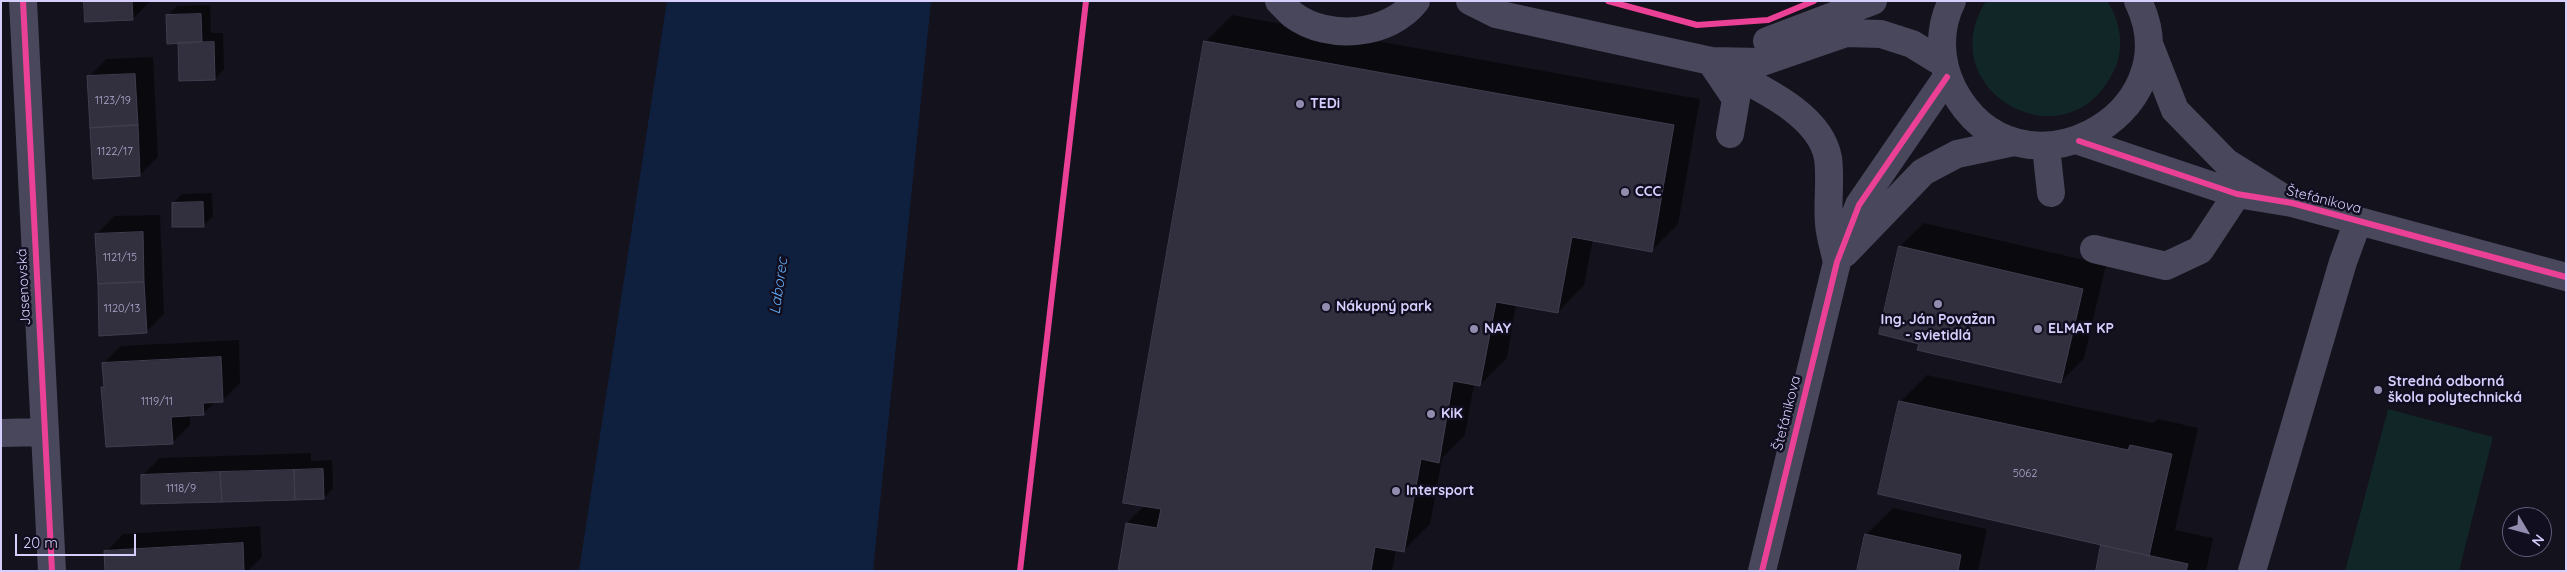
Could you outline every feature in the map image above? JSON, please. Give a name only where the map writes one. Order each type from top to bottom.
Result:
[{"type":"street","name":"Jasenovská","points":[[23,1],[43,432],[52,571]]},
{"type":"street","points":[[1280,1],[1294,15],[1322,29],[1354,32],[1385,25],[1412,8],[1416,1]]},
{"type":"street","points":[[1470,1],[1711,61],[1762,62],[1846,33],[1881,34],[1912,44],[1945,70]]},
{"type":"street","points":[[1711,61],[1873,1]]},
{"type":"street","points":[[1952,1],[1946,14],[1941,47],[1945,70],[1962,105],[1985,128],[2014,142],[2046,147],[2079,141],[2107,125],[2130,102],[2144,74],[2148,43],[2141,5]]},
{"type":"street","name":"Štefánikova","points":[[2148,43],[2175,110],[2226,162],[2292,204]]},
{"type":"street","points":[[1711,61],[1736,99],[1730,134]]},
{"type":"street","points":[[1711,61],[1793,108],[1815,130],[1827,156],[1830,184],[1829,223],[1837,262]]},
{"type":"street","name":"Štefánikova","points":[[1762,571],[1837,262],[1859,205],[1945,70]]},
{"type":"street","name":"Štefánikova","points":[[2079,141],[2237,194],[2292,204],[2566,277]]},
{"type":"street","points":[[1837,262],[1922,172],[1957,154],[2014,142]]},
{"type":"street","points":[[2046,147],[2051,193]]},
{"type":"street","points":[[2094,249],[2166,266],[2200,250],[2237,194]]},
{"type":"street","points":[[2252,571],[2343,262],[2358,221]]},
{"type":"street","points":[[1,433],[43,432]]},
{"type":"green space","points":[[1986,1],[2107,1],[2118,24],[2120,50],[2116,66],[2095,97],[2069,113],[2040,116],[2013,107],[1990,89],[1976,64],[1973,34]]},
{"type":"green space","points":[[2388,409],[2493,437],[2459,571],[2345,571]]},
{"type":"water","name":"Laborec","points":[[667,1],[931,1],[873,571],[579,571]]},
{"type":"building","points":[[84,1],[132,1],[133,20],[85,22]]},
{"type":"building","points":[[201,14],[202,42],[167,44],[166,15]]},
{"type":"building","name":"Nákupný park","points":[[1204,41],[1674,125],[1652,252],[1572,237],[1558,313],[1496,302],[1480,386],[1453,381],[1439,463],[1421,459],[1404,552],[1375,547],[1371,571],[1118,571],[1126,523],[1157,528],[1161,509],[1123,503]]},
{"type":"building","points":[[214,42],[215,80],[179,81],[178,43]]},
{"type":"building","points":[[135,74],[138,125],[90,128],[87,76]]},
{"type":"building","points":[[138,125],[140,176],[93,179],[90,128]]},
{"type":"building","points":[[203,202],[204,227],[172,227],[172,203]]},
{"type":"building","points":[[143,232],[144,282],[98,284],[95,234]]},
{"type":"building","points":[[1899,246],[2083,289],[2061,383],[1917,350],[1919,344],[1879,334]]},
{"type":"building","points":[[144,282],[147,333],[99,336],[98,284]]},
{"type":"building","points":[[221,357],[223,402],[203,403],[204,415],[171,417],[173,444],[106,447],[101,387],[104,387],[102,363]]},
{"type":"building","points":[[1899,401],[2128,450],[2130,445],[2172,454],[2149,556],[1878,494]]},
{"type":"building","points":[[323,469],[324,499],[295,500],[294,470]]},
{"type":"building","points":[[294,470],[295,500],[222,502],[220,472]]},
{"type":"building","points":[[220,472],[222,502],[141,504],[141,475]]},
{"type":"building","points":[[1865,534],[1961,555],[1958,571],[1857,571]]},
{"type":"building","points":[[243,543],[244,571],[105,571],[104,551]]},
{"type":"building","points":[[2101,545],[2188,564],[2186,571],[2096,571]]},
{"type":"cycle path","points":[[23,1],[52,571]]},
{"type":"cycle path","points":[[1020,571],[1086,1]]},
{"type":"cycle path","points":[[1608,1],[1697,25],[1768,20],[1814,1]]},
{"type":"cycle path","points":[[1762,571],[1837,262],[1859,205],[1947,77]]},
{"type":"cycle path","points":[[2079,141],[2237,194],[2292,203],[2566,277]]},
{"type":"place","name":"TEDi","points":[[1300,104]]},
{"type":"place","name":"CCC","points":[[1625,192]]},
{"type":"place","name":"Ing. Ján Považan - svietidlá","points":[[1938,304]]},
{"type":"place","name":"Nákupný park","points":[[1326,307]]},
{"type":"place","name":"NAY","points":[[1474,329]]},
{"type":"place","name":"ELMAT KP","points":[[2038,329]]},
{"type":"place","name":"Stredná odborná škola polytechnická","points":[[2378,390]]},
{"type":"place","name":"KiK","points":[[1431,414]]},
{"type":"place","name":"Intersport","points":[[1396,491]]}]
